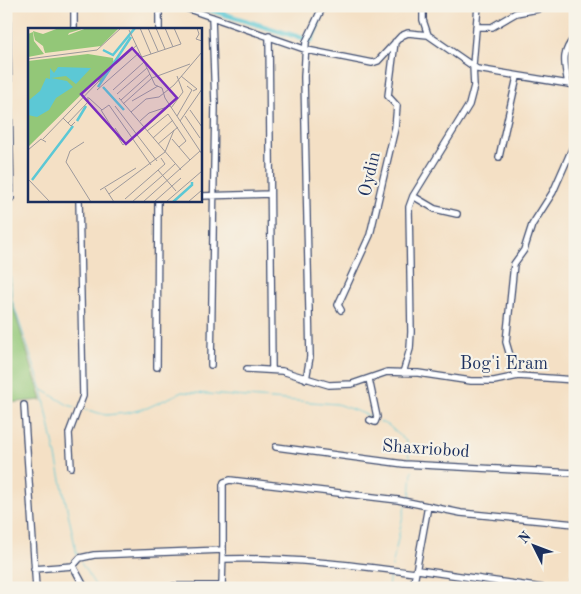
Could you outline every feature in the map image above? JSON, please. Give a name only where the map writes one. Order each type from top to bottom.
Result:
[{"type":"street","points":[[7,6],[11,198]]},
{"type":"street","points":[[74,6],[74,28]]},
{"type":"street","points":[[159,6],[159,28]]},
{"type":"street","points":[[180,6],[269,35],[307,50],[372,63],[378,62],[396,41],[408,34],[428,34],[477,69],[572,85],[564,56],[567,46],[575,38]]},
{"type":"street","points":[[306,379],[310,357],[304,78],[307,39],[323,6]]},
{"type":"street","points":[[423,6],[423,20],[428,34]]},
{"type":"street","points":[[403,373],[410,349],[411,332],[409,207],[413,196],[469,105],[474,86],[473,65],[478,6]]},
{"type":"street","points":[[476,27],[492,28],[516,13],[538,9]]},
{"type":"street","points":[[211,365],[215,104],[212,18]]},
{"type":"street","points":[[269,35],[272,370]]},
{"type":"street","name":"Oydin","points":[[342,310],[338,306],[370,235],[395,128],[397,106],[388,96],[396,41]]},
{"type":"street","points":[[499,157],[517,77]]},
{"type":"street","points":[[516,376],[506,342],[514,264],[524,250],[532,224],[553,192],[575,142]]},
{"type":"street","points":[[201,196],[270,194]]},
{"type":"street","points":[[413,196],[435,209],[457,214]]},
{"type":"street","points":[[70,467],[69,433],[84,396],[79,201]]},
{"type":"street","points":[[157,367],[158,201]]},
{"type":"street","name":"Bog'i Eram","points":[[247,369],[272,370],[329,385],[352,384],[387,372],[494,381],[516,376],[575,380]]},
{"type":"street","points":[[370,379],[376,417],[375,422],[370,420]]},
{"type":"street","points":[[24,405],[36,588]]},
{"type":"street","name":"Shaxriobod","points":[[276,446],[404,464],[575,473]]},
{"type":"street","points":[[174,586],[222,586],[223,485],[228,480],[388,499],[461,513],[575,524]]},
{"type":"street","points":[[413,588],[428,506]]},
{"type":"street","points":[[34,569],[73,566],[80,558],[94,555],[222,550]]},
{"type":"street","points":[[223,559],[249,558],[387,569],[543,588]]},
{"type":"street","points":[[73,566],[85,588]]},
{"type":"street","points":[[574,588],[575,578]]},
{"type":"green space","points":[[6,252],[11,300],[42,400],[6,403]]},
{"type":"waterway","points":[[198,6],[311,41],[318,23]]},
{"type":"waterway","points":[[6,208],[12,300],[42,390],[77,555]]},
{"type":"waterway","points":[[43,390],[68,405],[75,407]]},
{"type":"waterway","points":[[84,409],[106,415],[127,413],[147,408],[182,392],[337,404],[373,417]]},
{"type":"waterway","points":[[380,422],[388,425],[407,442],[409,458]]},
{"type":"waterway","points":[[410,499],[412,471]]},
{"type":"waterway","points":[[392,567],[405,506]]},
{"type":"waterway","points":[[81,563],[97,588]]},
{"type":"waterway","points":[[388,588],[390,573]]}]
